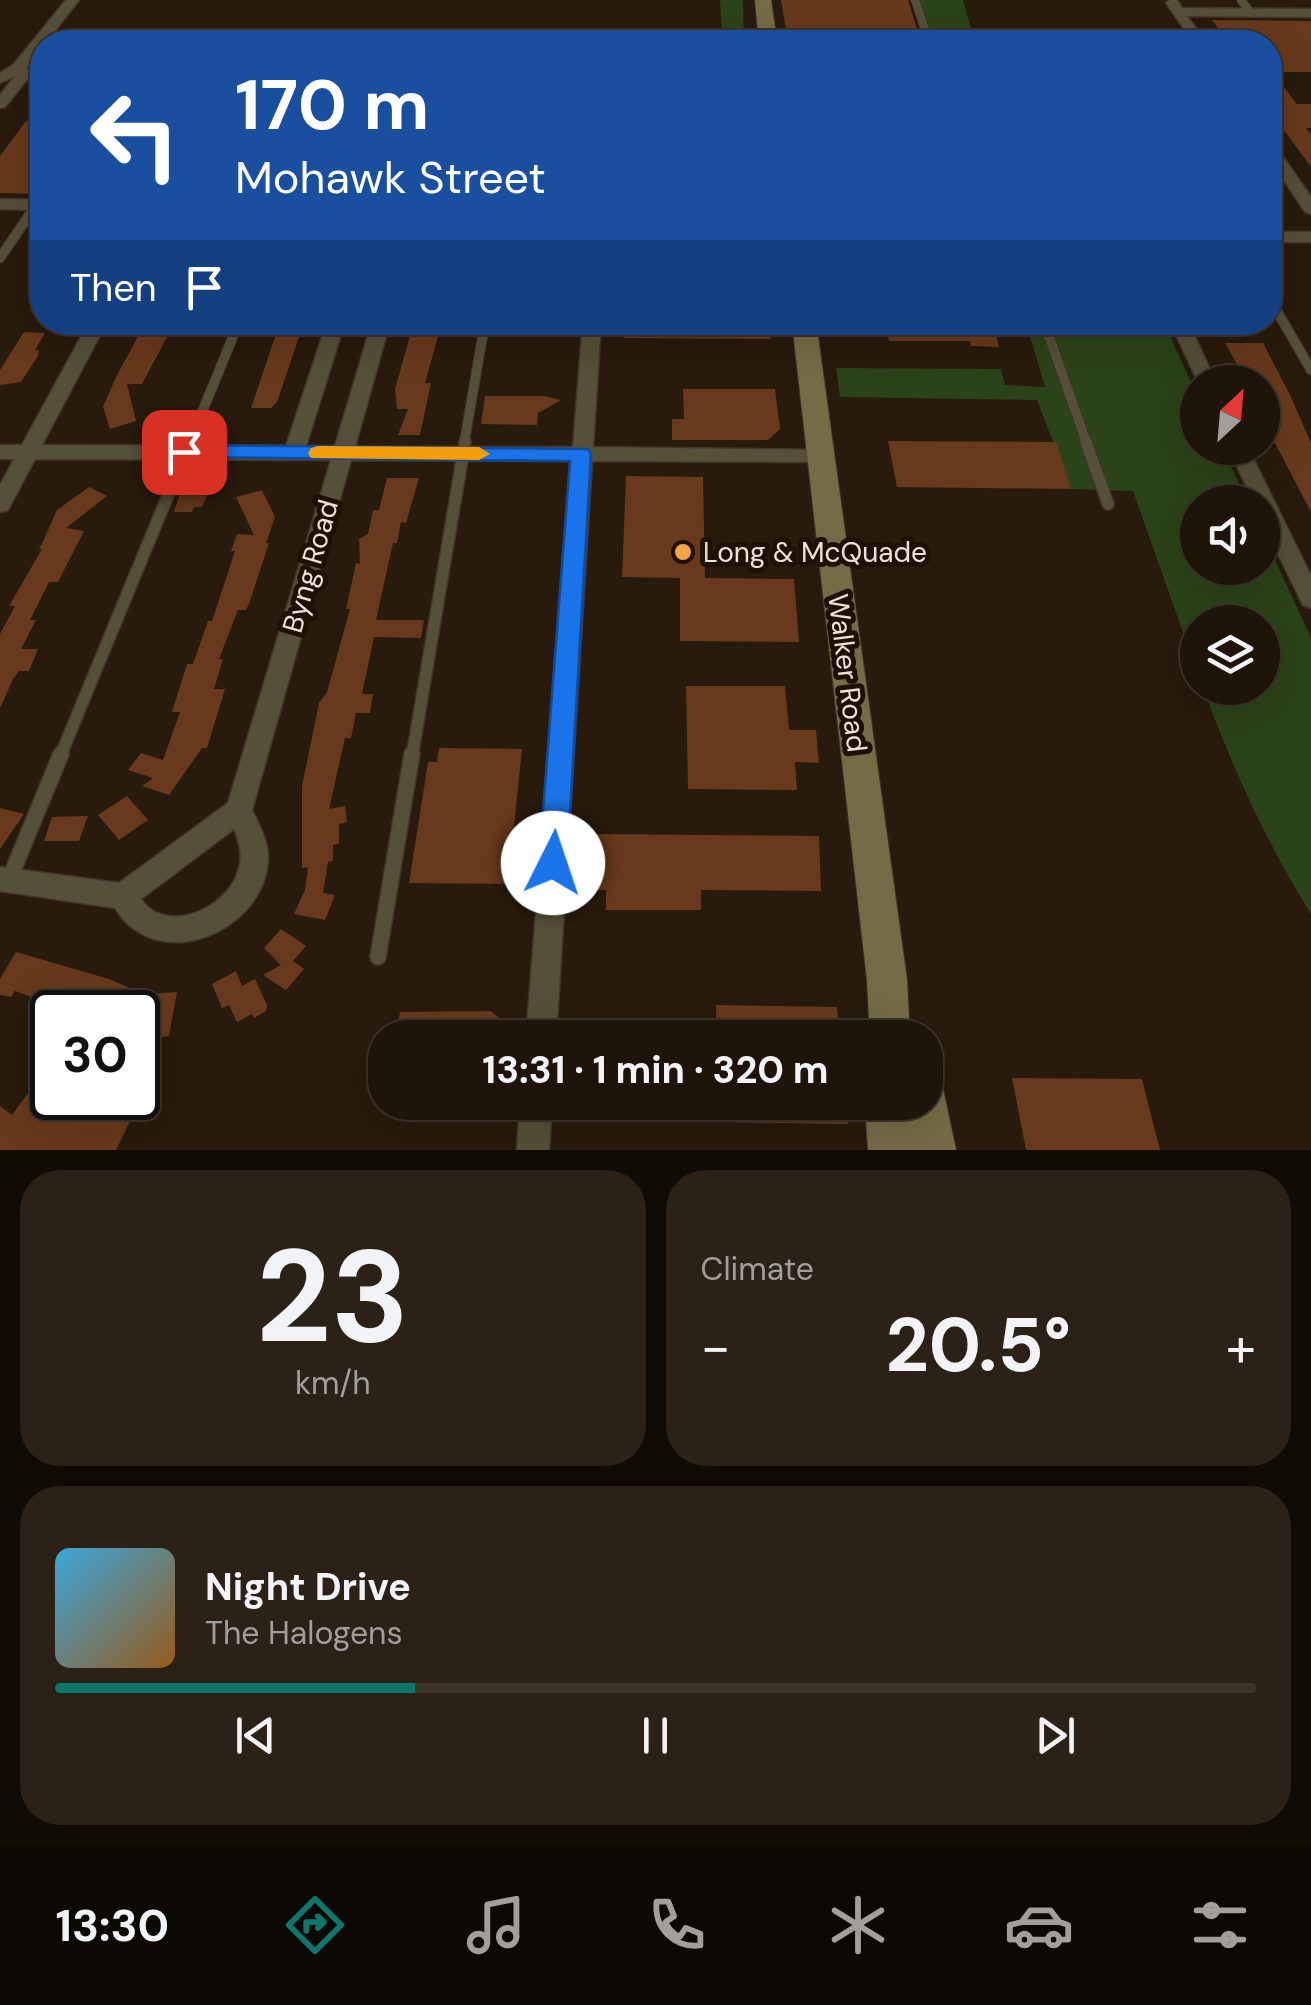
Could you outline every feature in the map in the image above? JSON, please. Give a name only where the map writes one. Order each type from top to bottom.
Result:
[{"type":"main road","points":[[762,0],[766,30]]},
{"type":"main road","name":"Walker Road","points":[[806,335],[892,1020]]},
{"type":"main road","points":[[888,1120],[890,1150]]},
{"type":"main road","points":[[930,1120],[934,1150]]},
{"type":"street","points":[[50,30],[72,0]]},
{"type":"street","points":[[1174,6],[1251,13],[1311,13]]},
{"type":"street","points":[[1174,6],[1191,30]]},
{"type":"street","points":[[0,80],[30,55]]},
{"type":"street","points":[[0,104],[24,74],[18,68]]},
{"type":"street","points":[[1282,166],[1311,209]]},
{"type":"street","points":[[0,204],[30,204]]},
{"type":"street","points":[[1282,237],[1311,237]]},
{"type":"street","points":[[0,504],[91,335]]},
{"type":"street","points":[[294,453],[332,335]]},
{"type":"street","name":"Byng Road","points":[[239,810],[377,335]]},
{"type":"street","points":[[542,1020],[591,335]]},
{"type":"street","points":[[1184,335],[1199,365]]},
{"type":"street","points":[[0,452],[820,455]]},
{"type":"street","points":[[1246,465],[1311,599]]},
{"type":"street","points":[[5,880],[122,896],[239,810],[254,841],[253,870],[239,896],[212,920],[176,931],[142,922],[122,896]]},
{"type":"street","points":[[533,1150],[535,1120]]},
{"type":"lane","points":[[915,0],[925,30]]},
{"type":"lane","points":[[1241,0],[1251,13]]},
{"type":"lane","points":[[0,258],[30,216]]},
{"type":"lane","points":[[1282,319],[1311,370]]},
{"type":"lane","points":[[5,880],[161,519],[184,452],[234,335]]},
{"type":"lane","points":[[378,957],[483,335]]},
{"type":"lane","points":[[1049,335],[1108,504]]},
{"type":"green space","points":[[720,0],[743,0],[744,30],[722,30]]},
{"type":"green space","points":[[915,0],[963,0],[971,30],[924,30]]},
{"type":"green space","points":[[1030,335],[1170,335],[1183,365],[1180,365],[1180,465],[1230,465],[1240,485],[1180,485],[1180,585],[1280,585],[1280,571],[1311,638],[1311,914],[1251,804],[1210,705],[1280,705],[1280,605],[1180,605],[1180,624],[1133,491],[1071,489],[1037,400],[840,397],[836,368],[1001,369],[1005,385],[1045,387]]},
{"type":"building","points":[[781,0],[908,0],[917,30],[786,30]]},
{"type":"building","points":[[1212,20],[1311,21],[1311,72],[1282,72],[1282,30],[1219,30]]},
{"type":"building","points":[[1282,85],[1297,104],[1311,104],[1311,128],[1306,128],[1311,135],[1311,167],[1282,127]]},
{"type":"building","points":[[26,121],[30,121],[30,194],[0,193],[0,156]]},
{"type":"building","points":[[24,332],[44,335],[35,350],[39,350],[38,356],[21,382],[0,385],[0,370]]},
{"type":"building","points":[[139,335],[168,335],[142,384],[127,384],[136,421],[110,429],[103,407]]},
{"type":"building","points":[[276,335],[300,335],[277,402],[271,408],[251,408]]},
{"type":"building","points":[[410,335],[438,335],[425,383],[431,383],[420,435],[398,435],[408,409],[397,409],[395,389]]},
{"type":"building","points":[[771,335],[771,339],[624,338]]},
{"type":"building","points":[[888,335],[996,335],[999,347],[971,346],[970,341],[889,341]]},
{"type":"building","points":[[1225,343],[1263,343],[1274,365],[1237,365]]},
{"type":"building","points":[[1280,376],[1311,443],[1311,512],[1280,453]]},
{"type":"building","points":[[683,389],[775,389],[780,429],[768,440],[672,440],[672,419],[684,419]]},
{"type":"building","points":[[485,396],[544,396],[561,400],[538,413],[537,425],[481,424]]},
{"type":"building","points":[[888,441],[1056,442],[1071,489],[897,487]]},
{"type":"building","points":[[626,476],[703,477],[705,578],[794,579],[799,642],[680,641],[680,578],[622,577]]},
{"type":"building","points":[[387,478],[419,478],[406,523],[401,522],[397,543],[393,543],[376,620],[424,620],[421,638],[374,637],[362,694],[373,694],[370,713],[356,713],[351,738],[345,738],[329,809],[345,806],[347,822],[339,824],[339,844],[333,845],[333,861],[328,862],[323,893],[335,895],[325,920],[294,914],[305,890],[308,867],[302,868],[302,786],[319,703],[327,692],[350,609],[346,609],[356,563],[360,564],[359,539],[368,534]]},
{"type":"building","points":[[182,486],[211,486],[202,507],[194,507],[192,512],[174,512]]},
{"type":"building","points":[[89,487],[107,496],[66,528],[84,531],[58,582],[49,582],[30,620],[36,620],[21,649],[38,649],[29,671],[19,671],[13,679],[0,708],[0,634],[15,606],[9,606],[42,549],[39,550],[57,510]]},
{"type":"building","points":[[262,490],[275,517],[249,604],[246,610],[238,610],[219,659],[223,659],[214,689],[225,689],[207,748],[202,748],[169,795],[142,786],[153,778],[128,770],[141,753],[163,760],[180,712],[172,712],[187,664],[193,664],[208,621],[212,621],[237,534],[254,535],[236,497]]},
{"type":"building","points":[[686,686],[785,686],[789,730],[816,730],[819,763],[795,762],[797,790],[688,789]]},
{"type":"building","points":[[439,748],[522,749],[508,884],[409,883],[428,762],[437,762]]},
{"type":"building","points":[[127,796],[148,820],[119,840],[98,815]]},
{"type":"building","points":[[0,808],[24,814],[0,849]]},
{"type":"building","points":[[88,816],[79,841],[44,841],[52,817]]},
{"type":"building","points":[[596,834],[819,836],[821,891],[701,890],[701,910],[606,910],[606,890],[593,890]]},
{"type":"building","points":[[281,929],[306,946],[293,961],[304,969],[286,990],[263,975],[281,965],[264,948]]},
{"type":"building","points":[[16,952],[130,988],[30,990],[30,996],[15,991],[11,997],[0,995],[0,979]]},
{"type":"building","points":[[236,971],[242,986],[255,979],[267,1005],[266,1011],[254,1018],[252,1014],[237,1022],[229,1005],[222,1008],[212,984]]},
{"type":"building","points":[[177,992],[169,1036],[160,1037],[160,993]]},
{"type":"building","points":[[716,1005],[837,1007],[838,1020],[716,1020]]},
{"type":"building","points":[[491,1011],[501,1020],[399,1020],[400,1012]]},
{"type":"building","points":[[1012,1078],[1142,1079],[1160,1150],[1026,1150]]},
{"type":"building","points":[[30,1091],[30,1120],[131,1120],[116,1150],[0,1150],[0,1106],[12,1115]]},
{"type":"building","points":[[848,1120],[848,1124],[719,1122]]},
{"type":"slow traffic","points":[[318,453],[479,454]]},
{"type":"place","name":"Long & McQuade","points":[[683,552]]},
{"type":"route","points":[[184,452],[581,454],[553,863]]}]
